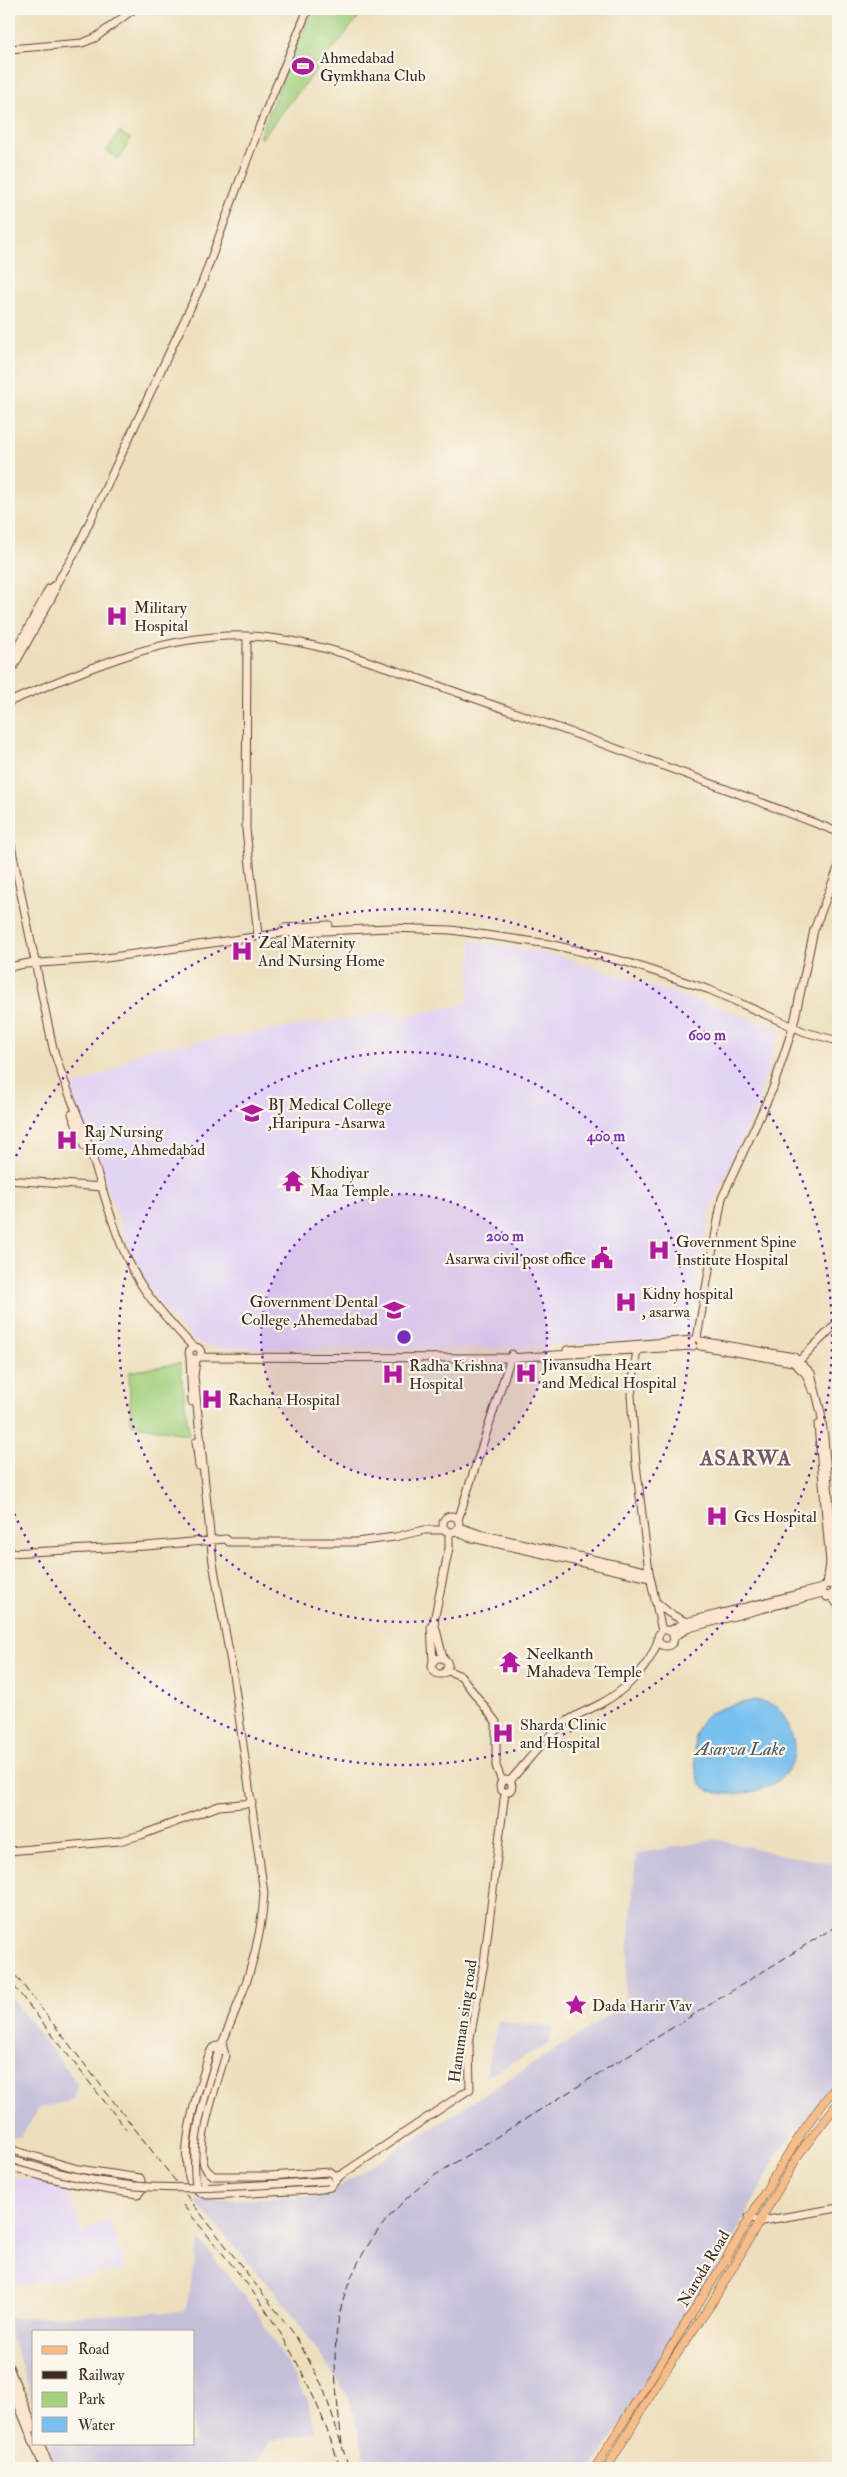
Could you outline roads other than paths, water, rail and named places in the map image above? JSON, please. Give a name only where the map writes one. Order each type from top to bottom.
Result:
[{"type":"main road","name":"Naroda Road","points":[[595,2468],[794,2142],[838,2084]]},
{"type":"main road","name":"Naroda Road","points":[[607,2468],[666,2370],[712,2303],[762,2221],[799,2154],[838,2103]]},
{"type":"street","points":[[9,49],[82,43],[96,38],[134,9]]},
{"type":"street","points":[[9,676],[54,593],[56,584],[74,555],[202,282],[260,125],[308,9]]},
{"type":"street","points":[[9,664],[49,589],[56,584]]},
{"type":"street","points":[[9,702],[88,668],[146,649],[198,640],[247,636],[289,640],[414,676],[732,790],[838,832]]},
{"type":"street","points":[[247,636],[246,830],[258,933]]},
{"type":"street","points":[[9,836],[31,964]]},
{"type":"street","points":[[9,860],[31,964],[60,1073],[83,1128],[100,1187],[115,1228],[141,1285],[195,1354],[194,1376],[209,1543],[233,1674],[264,1893],[262,1930],[248,1982],[218,2053],[203,2104],[193,2149],[196,2187]]},
{"type":"street","points":[[696,1342],[724,1192],[771,1095],[793,1027],[814,930],[838,868]]},
{"type":"street","points":[[9,967],[258,933],[415,928],[452,930],[549,944],[626,962],[744,1004],[812,1035],[838,1040]]},
{"type":"street","points":[[9,1180],[100,1187]]},
{"type":"street","points":[[798,1362],[838,1322]]},
{"type":"street","points":[[195,1354],[511,1356],[637,1348],[696,1342],[787,1355],[798,1362],[811,1373],[815,1382],[834,1572],[826,1587],[686,1622],[658,1640],[654,1654]]},
{"type":"street","points":[[446,1670],[461,1676],[496,1722],[496,1766],[506,1781],[562,1724],[616,1694],[630,1683],[654,1654],[672,1642],[654,1601],[649,1575],[632,1412],[637,1348]]},
{"type":"street","points":[[446,1670],[442,1673],[435,1672],[432,1665],[431,1627],[434,1621],[452,1525],[463,1501],[511,1356]]},
{"type":"street","points":[[9,1553],[229,1542],[356,1542],[395,1537],[452,1525],[480,1534],[649,1575]]},
{"type":"street","points":[[424,1530],[452,1525]]},
{"type":"street","points":[[9,1557],[209,1543]]},
{"type":"street","points":[[826,1587],[835,1594]]},
{"type":"street","points":[[668,1633],[689,1628],[784,1596],[826,1587],[835,1594],[838,1605]]},
{"type":"street","points":[[654,1601],[669,1613],[686,1622]]},
{"type":"street","points":[[434,1621],[443,1658],[447,1662],[446,1670]]},
{"type":"street","points":[[658,1640],[666,1646]]},
{"type":"street","points":[[433,1661],[443,1658]]},
{"type":"street","name":"Hanuman sing road","points":[[9,2159],[69,2176],[101,2182],[167,2188],[328,2181],[339,2177],[470,2089],[469,2043],[484,1963],[505,1792],[500,1788],[506,1781]]},
{"type":"street","points":[[9,1851],[119,1841],[219,1806],[252,1803]]},
{"type":"street","points":[[222,2043],[225,2055],[205,2134],[203,2163],[209,2173],[214,2176],[269,2176],[330,2172],[339,2177],[330,2188],[207,2195],[199,2193],[192,2184],[187,2164],[190,2129],[196,2099],[211,2050],[222,2043]]},
{"type":"street","points":[[9,2149],[78,2169],[140,2178],[143,2188],[138,2194],[101,2190],[58,2182],[9,2167]]},
{"type":"street","points":[[187,2164],[203,2163]]},
{"type":"street","points":[[749,2217],[762,2221],[838,2208]]},
{"type":"street","points":[[9,2367],[32,2423]]},
{"type":"street","points":[[9,2382],[32,2439]]},
{"type":"street","points":[[34,2444],[44,2468]]},
{"type":"street","points":[[40,2444],[50,2468]]},
{"type":"water","name":"Asarva Lake","points":[[755,1700],[777,1707],[786,1721],[794,1745],[793,1758],[789,1769],[781,1778],[758,1790],[731,1794],[708,1790],[702,1785],[696,1771],[694,1743],[696,1731],[701,1721],[718,1710]]},
{"type":"railway","points":[[342,2444],[335,2364],[336,2338],[340,2313],[347,2289],[369,2243],[401,2204],[440,2172],[838,1925]]},
{"type":"railway","points":[[9,1967],[295,2335],[323,2387],[349,2468]]},
{"type":"railway","points":[[13,1985],[126,2129]]},
{"type":"railway","points":[[183,2205],[234,2267],[279,2330],[314,2397],[340,2468]]},
{"type":"place","name":"Ahmedabad Gymkhana Club","points":[[303,66]]},
{"type":"place","name":"Military Hospital","points":[[117,616]]},
{"type":"place","name":"Zeal Maternity And Nursing Home","points":[[242,951]]},
{"type":"place","name":"BJ Medical College ,Haripura -Asarwa","points":[[252,1113]]},
{"type":"place","name":"Raj Nursing Home, Ahmedabad","points":[[67,1140]]},
{"type":"place","name":"Khodiyar Maa Temple","points":[[293,1181]]},
{"type":"place","name":"Government Spine Institute Hospital","points":[[659,1250]]},
{"type":"place","name":"Asarwa civil post office","points":[[602,1258]]},
{"type":"place","name":"Kidny hospital , asarwa","points":[[626,1302]]},
{"type":"place","name":"Government Dental College ,Ahemedabad","points":[[394,1310]]},
{"type":"place","name":"Jivansudha Heart and Medical Hospital","points":[[526,1373]]},
{"type":"place","name":"Radha Krishna Hospital","points":[[393,1374]]},
{"type":"place","name":"Rachana Hospital","points":[[212,1399]]},
{"type":"place","name":"Gcs Hospital","points":[[717,1516]]},
{"type":"place","name":"Neelkanth Mahadeva Temple","points":[[510,1662]]},
{"type":"place","name":"Sharda Clinic and Hospital","points":[[503,1733]]},
{"type":"place","name":"Dada Harir Vav","points":[[576,2005]]},
{"type":"district","name":"ASARWA","points":[[746,1458]]}]
